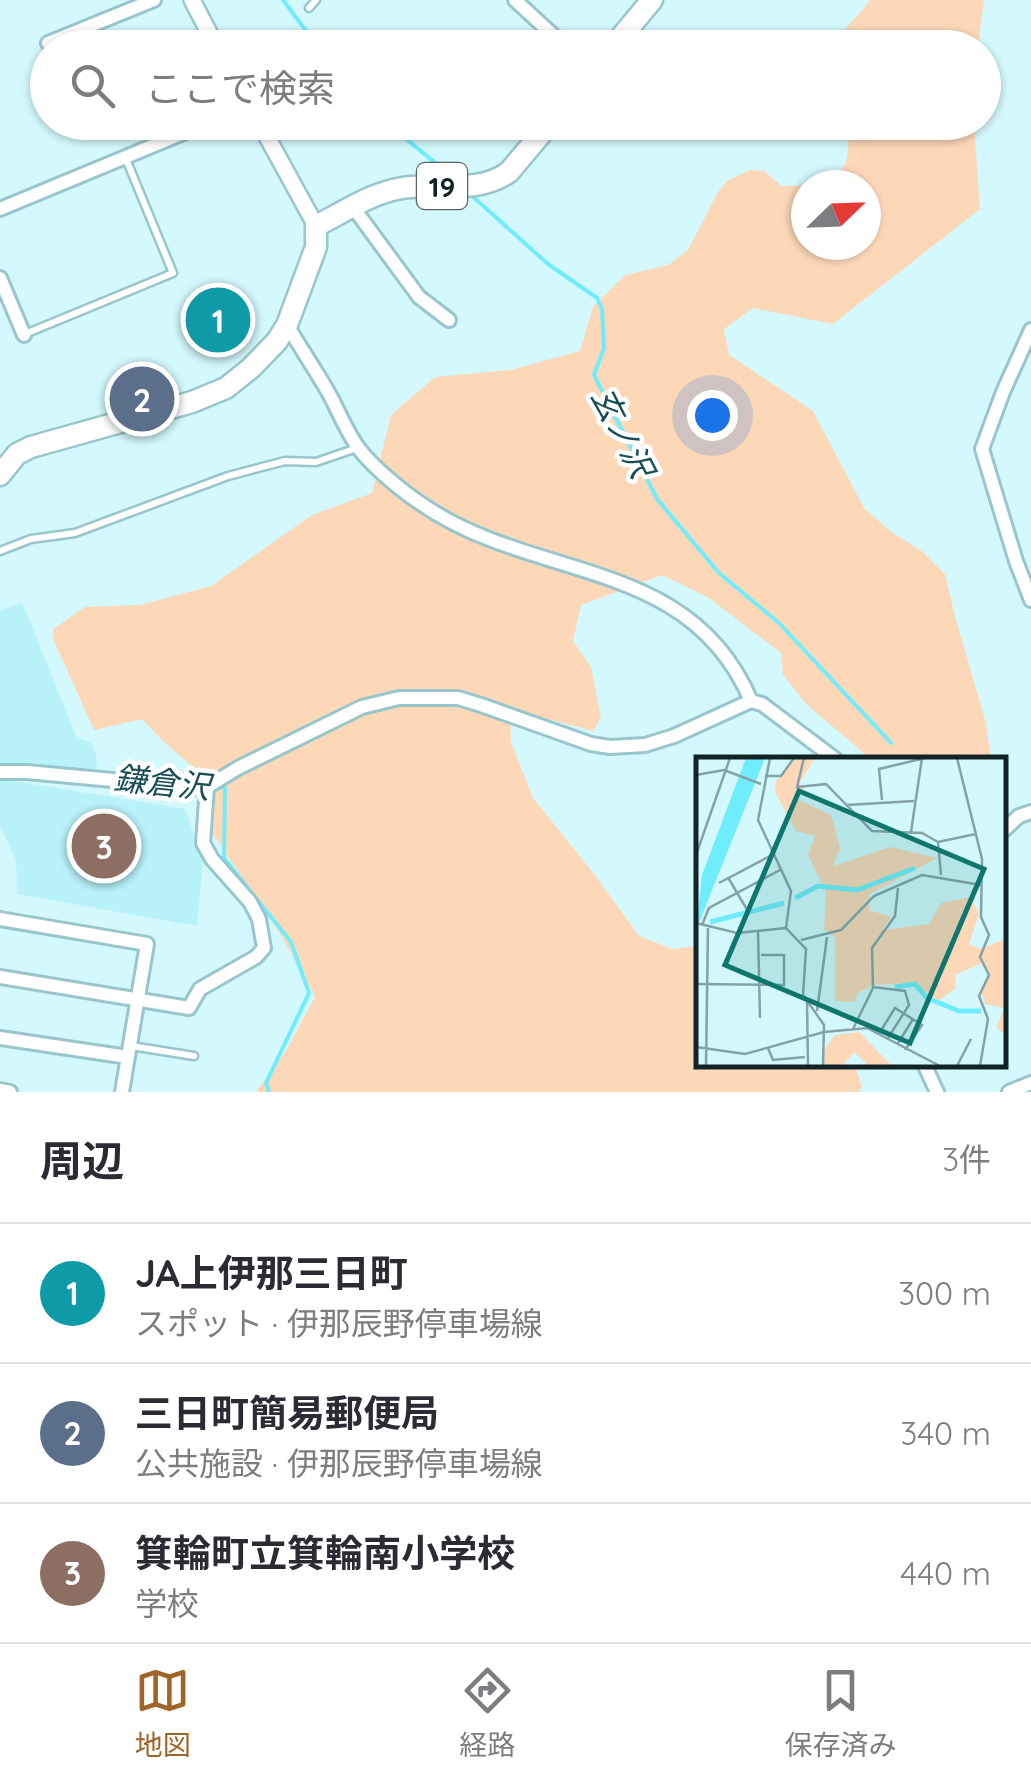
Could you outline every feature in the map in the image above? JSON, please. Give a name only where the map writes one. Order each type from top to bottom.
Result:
[{"type":"main road","points":[[627,30],[652,0]]},
{"type":"main road","name":"19","points":[[316,226],[400,188],[471,186],[501,178],[536,140]]},
{"type":"main road","points":[[0,475],[18,454],[31,448],[164,411],[226,388],[252,368],[287,325],[316,248],[316,226]]},
{"type":"street","points":[[82,30],[154,0]]},
{"type":"street","points":[[192,0],[208,30]]},
{"type":"street","points":[[515,0],[547,30]]},
{"type":"street","points":[[0,210],[168,140]]},
{"type":"street","points":[[269,140],[316,226]]},
{"type":"street","points":[[353,207],[419,297],[449,320]]},
{"type":"street","points":[[0,278],[24,335]]},
{"type":"street","points":[[287,325],[358,448],[422,504],[466,530],[661,600],[698,625],[719,646],[740,676],[751,701]]},
{"type":"street","points":[[1031,330],[982,449],[1031,600]]},
{"type":"street","points":[[0,772],[207,787],[362,707],[399,698],[458,698],[610,747],[645,745],[674,736],[751,701],[762,704],[831,757]]},
{"type":"street","points":[[0,977],[188,1008],[200,989],[256,957],[264,948],[259,919],[203,844],[207,787]]},
{"type":"street","points":[[1006,828],[1019,816],[1031,812]]},
{"type":"street","points":[[0,919],[147,944],[122,1092]]},
{"type":"street","points":[[0,1038],[129,1052]]},
{"type":"street","points":[[925,1067],[937,1092]]},
{"type":"street","points":[[1010,1092],[1031,1083]]},
{"type":"street","points":[[0,1090],[10,1092]]},
{"type":"lane","points":[[310,8],[316,0]]},
{"type":"lane","points":[[24,335],[173,273],[126,158]]},
{"type":"lane","points":[[0,551],[31,540],[75,533],[228,476],[285,460],[316,462],[358,448]]},
{"type":"lane","points":[[129,1052],[194,1056]]},
{"type":"shaded area","points":[[870,0],[984,0],[980,30],[844,30]]},
{"type":"shaded area","points":[[848,140],[975,140],[980,209],[833,324],[753,308],[724,329],[729,355],[813,411],[864,508],[923,552],[945,574],[986,723],[991,757],[869,757],[807,705],[783,675],[781,653],[709,598],[662,575],[581,605],[573,641],[591,667],[601,718],[593,731],[510,709],[511,742],[533,798],[639,936],[672,949],[696,946],[696,1067],[856,1067],[862,1087],[858,1092],[256,1092],[287,1049],[315,997],[280,934],[198,812],[219,790],[142,719],[94,730],[54,641],[53,629],[85,607],[140,605],[211,586],[312,515],[372,493],[391,415],[435,377],[511,370],[580,351],[593,307],[625,275],[668,265],[688,250],[718,192],[727,181],[750,170],[764,171],[782,186],[791,186],[791,260],[881,260],[881,170],[841,170]]},
{"type":"shaded area","points":[[22,602],[77,738],[91,742],[97,758],[96,772],[0,767],[0,611]]},
{"type":"shaded area","points":[[0,781],[185,809],[203,860],[197,926],[17,894],[16,860],[0,826]]},
{"type":"waterway","name":"玄ノ沢","points":[[283,0],[306,30]]},
{"type":"waterway","name":"玄ノ沢","points":[[407,140],[454,178]]},
{"type":"waterway","name":"玄ノ沢","points":[[471,195],[548,264],[597,298],[602,309],[604,348],[594,375],[657,499],[719,573],[779,623],[891,743]]},
{"type":"waterway","name":"鎌倉沢","points":[[0,765],[12,766]]},
{"type":"waterway","name":"鎌倉沢","points":[[215,787],[225,788],[224,858],[291,942],[309,993],[266,1083],[269,1092]]},
{"type":"place","name":"JA上伊那三日町","points":[[218,320]]},
{"type":"place","name":"三日町簡易郵便局","points":[[142,399]]},
{"type":"place","name":"箕輪町立箕輪南小学校","points":[[104,846]]}]
